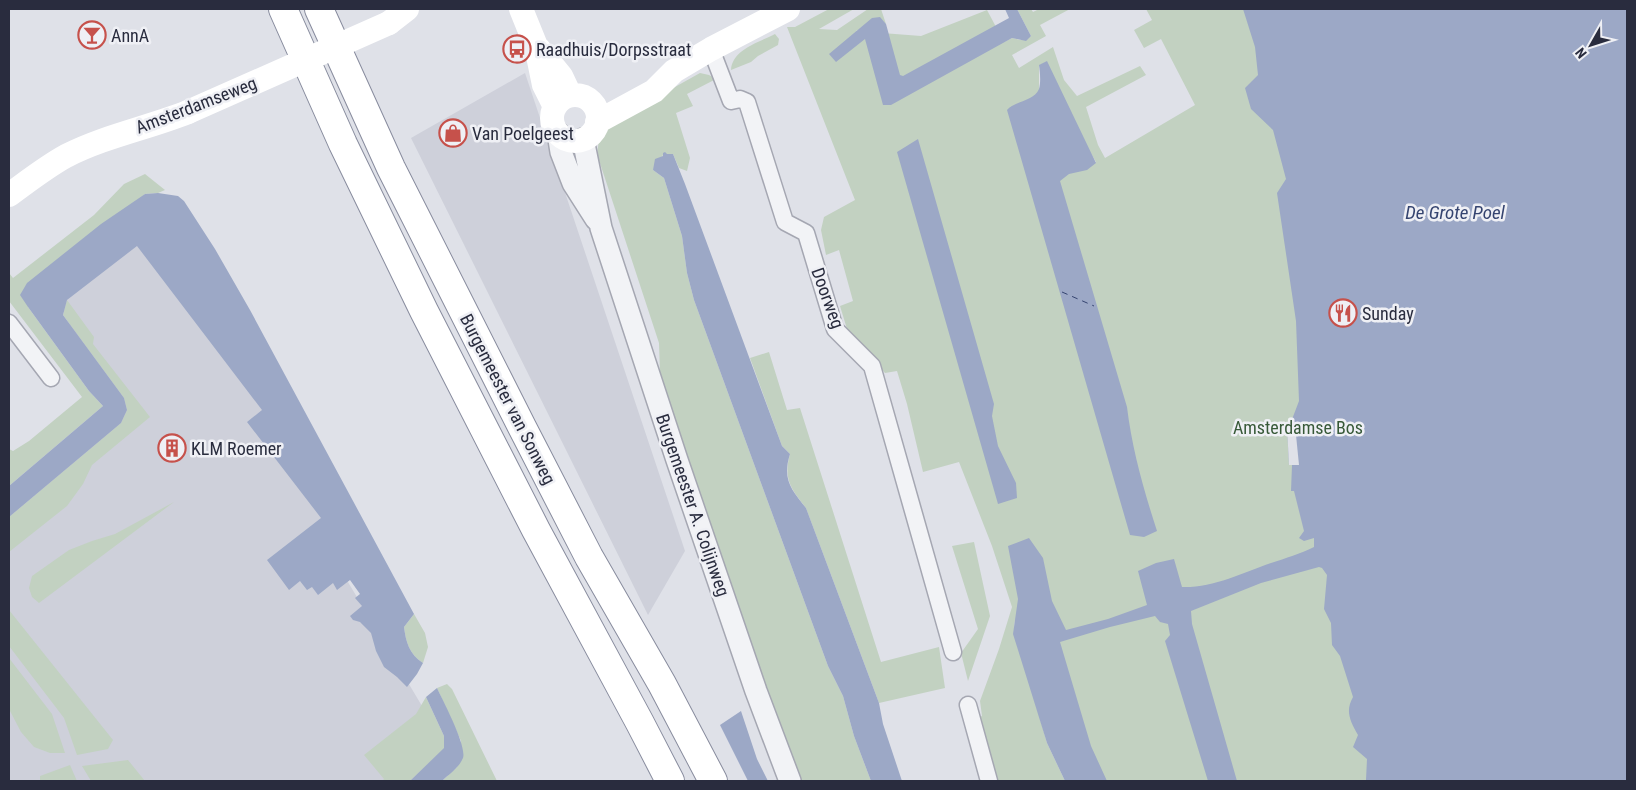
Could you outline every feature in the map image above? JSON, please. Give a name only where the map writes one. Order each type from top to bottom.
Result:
[{"type":"highway","name":"Burgemeester van Sonweg","points":[[283,9],[343,144],[424,311],[536,530],[670,781]]},
{"type":"highway","name":"Burgemeester van Sonweg","points":[[319,9],[391,168],[522,427],[589,557],[662,684],[713,781]]},
{"type":"main road","name":"Amsterdamseweg","points":[[9,195],[66,156],[123,133],[188,112],[389,23],[408,9]]},
{"type":"main road","points":[[521,9],[536,46],[544,85],[563,101]]},
{"type":"main road","points":[[591,122],[584,96],[563,101],[552,114],[552,120],[558,133],[570,140],[591,122],[654,90],[674,72],[711,49],[788,9]]},
{"type":"street","name":"Doorweg","points":[[711,49],[731,101],[740,99],[747,102],[785,222],[806,233],[835,329],[872,366],[953,652]]},
{"type":"street","name":"Burgemeester A. Colijnweg","points":[[591,122],[601,228],[683,479],[756,691],[790,781]]},
{"type":"street","name":"Burgemeester A. Colijnweg","points":[[558,133],[561,152],[573,183],[601,228]]},
{"type":"street","points":[[9,323],[51,378]]},
{"type":"street","points":[[968,705],[989,781]]},
{"type":"shaded area","points":[[525,73],[685,551],[648,615],[411,138]]},
{"type":"shaded area","points":[[136,217],[267,386],[326,509],[333,557],[422,706],[440,754],[416,781],[9,781],[9,498],[116,419],[55,295]]},
{"type":"green space","name":"Amsterdamse Bos","points":[[829,9],[854,9],[819,29],[837,30],[868,9],[881,9],[886,24],[880,18],[856,31],[921,36],[987,10],[1004,42],[1012,38],[1021,40],[1031,36],[1017,9],[1031,9],[1033,12],[1039,9],[1070,9],[1040,25],[1046,36],[1012,55],[1019,68],[1053,47],[1064,80],[1077,96],[1140,66],[1146,75],[1086,107],[1098,145],[1105,158],[1195,105],[1161,39],[1144,48],[1134,30],[1152,20],[1146,9],[1627,9],[1627,781],[1069,781],[1015,620],[1014,628],[1047,743],[1065,781],[995,781],[977,718],[982,716],[980,701],[1012,607],[992,546],[959,462],[923,472],[897,371],[885,373],[847,329],[840,306],[853,301],[839,250],[826,255],[821,230],[824,217],[855,200],[787,27],[795,27]],"holes":[[[1039,65],[1096,162],[1079,171],[1039,89]]]},
{"type":"green space","points":[[775,34],[779,39],[778,45],[751,62],[731,70],[736,57],[741,51]]},
{"type":"green space","points":[[700,73],[716,79],[687,94],[693,106],[676,113],[690,158],[687,171],[679,168],[673,154],[663,155],[653,170],[664,178],[682,236],[687,273],[694,300],[828,666],[843,696],[854,736],[871,781],[800,781],[772,711],[660,373],[659,343],[597,154],[600,133],[607,125]]},
{"type":"green space","points":[[145,174],[165,190],[158,193],[145,194],[28,307],[89,391],[103,406],[9,486],[9,449],[13,451],[29,441],[82,397],[9,301],[9,273],[13,278],[94,215],[124,184]]},
{"type":"green space","points":[[67,300],[94,337],[93,344],[150,417],[92,465],[83,484],[67,506],[9,552],[9,517],[121,423],[127,410],[124,398],[63,315]]},
{"type":"green space","points":[[769,352],[787,410],[800,408],[881,662],[939,647],[945,688],[879,703],[806,508],[792,489],[787,470],[790,454],[782,446],[750,358]]},
{"type":"green space","points":[[174,502],[39,603],[32,597],[29,588],[32,576],[69,550],[115,534]]},
{"type":"green space","points":[[974,542],[990,616],[968,681],[961,653],[978,629],[952,546]]},
{"type":"green space","points":[[9,610],[113,740],[108,749],[77,755],[64,718],[9,646]]},
{"type":"green space","points":[[414,614],[425,633],[428,647],[423,663],[411,652],[404,627]]},
{"type":"green space","points":[[9,658],[52,714],[65,753],[50,753],[34,747],[21,732],[9,709]]},
{"type":"green space","points":[[447,684],[452,689],[497,781],[442,781],[457,767],[461,741],[437,688]]},
{"type":"green space","points":[[426,697],[444,736],[445,748],[410,781],[382,781],[384,779],[364,755],[416,714]]},
{"type":"green space","points":[[128,760],[145,781],[91,781],[82,766]]},
{"type":"green space","points":[[70,765],[77,781],[40,781],[40,776]]},
{"type":"water","points":[[1005,9],[1017,9],[1031,36],[1026,41],[1012,38],[891,105],[883,105],[865,39],[836,62],[829,54],[872,18],[880,17],[886,24],[900,75],[903,76],[1009,18]]},
{"type":"water","name":"De Grote Poel","points":[[1243,9],[1627,9],[1627,781],[1365,781],[1367,759],[1353,747],[1358,735],[1349,711],[1353,697],[1340,656],[1332,645],[1331,623],[1324,609],[1327,575],[1319,567],[1261,583],[1191,611],[1192,624],[1237,781],[1208,781],[1165,641],[1170,635],[1168,624],[1160,622],[1155,616],[1060,642],[1091,746],[1107,781],[1065,781],[1047,743],[1013,634],[1018,599],[1008,546],[1029,538],[1043,558],[1052,601],[1066,630],[1108,619],[1147,605],[1138,571],[1156,563],[1174,559],[1182,587],[1193,587],[1227,579],[1314,547],[1314,538],[1304,541],[1299,538],[1304,531],[1294,491],[1291,491],[1292,465],[1289,465],[1287,427],[1291,422],[1299,401],[1296,321],[1277,193],[1286,179],[1273,130],[1251,109],[1245,88],[1258,75],[1255,47]]},
{"type":"water","points":[[1047,61],[1096,163],[1087,170],[1069,174],[1060,181],[1127,407],[1139,470],[1157,531],[1144,537],[1130,535],[1007,110],[1037,93],[1040,83],[1039,65]]},
{"type":"water","points":[[918,139],[994,404],[992,416],[998,446],[1016,483],[1017,498],[998,504],[897,152]]},
{"type":"water","points":[[665,152],[673,154],[782,446],[790,454],[787,470],[789,483],[806,508],[879,703],[883,724],[902,781],[871,781],[854,736],[843,696],[828,666],[694,300],[687,273],[682,236],[664,178],[653,170],[655,159],[663,156]]},
{"type":"water","points":[[158,193],[178,196],[184,201],[215,249],[250,310],[414,614],[404,627],[411,652],[423,663],[407,687],[384,667],[376,651],[371,633],[360,622],[353,620],[350,616],[362,606],[355,598],[360,594],[350,580],[337,590],[333,583],[318,595],[312,587],[307,590],[300,581],[289,590],[267,560],[321,518],[247,422],[262,410],[137,246],[67,300],[63,315],[124,398],[127,410],[121,423],[9,517],[9,486],[103,406],[89,391],[20,295],[27,283],[101,224],[145,194]]},
{"type":"water","points":[[437,688],[458,734],[463,758],[456,768],[442,781],[410,781],[444,748],[444,736],[426,697]]},
{"type":"water","points":[[741,711],[757,759],[768,781],[748,781],[720,725]]},
{"type":"pier","points":[[1295,425],[1299,465],[1289,465],[1287,427]]},
{"type":"ferry route","points":[[1062,292],[1094,306]]},
{"type":"place","name":"AnnA","points":[[92,35]]},
{"type":"place","name":"Raadhuis/Dorpsstraat","points":[[517,49]]},
{"type":"place","name":"Van Poelgeest","points":[[453,133]]},
{"type":"place","name":"Sunday","points":[[1343,313]]},
{"type":"place","name":"KLM Roemer","points":[[172,448]]}]
